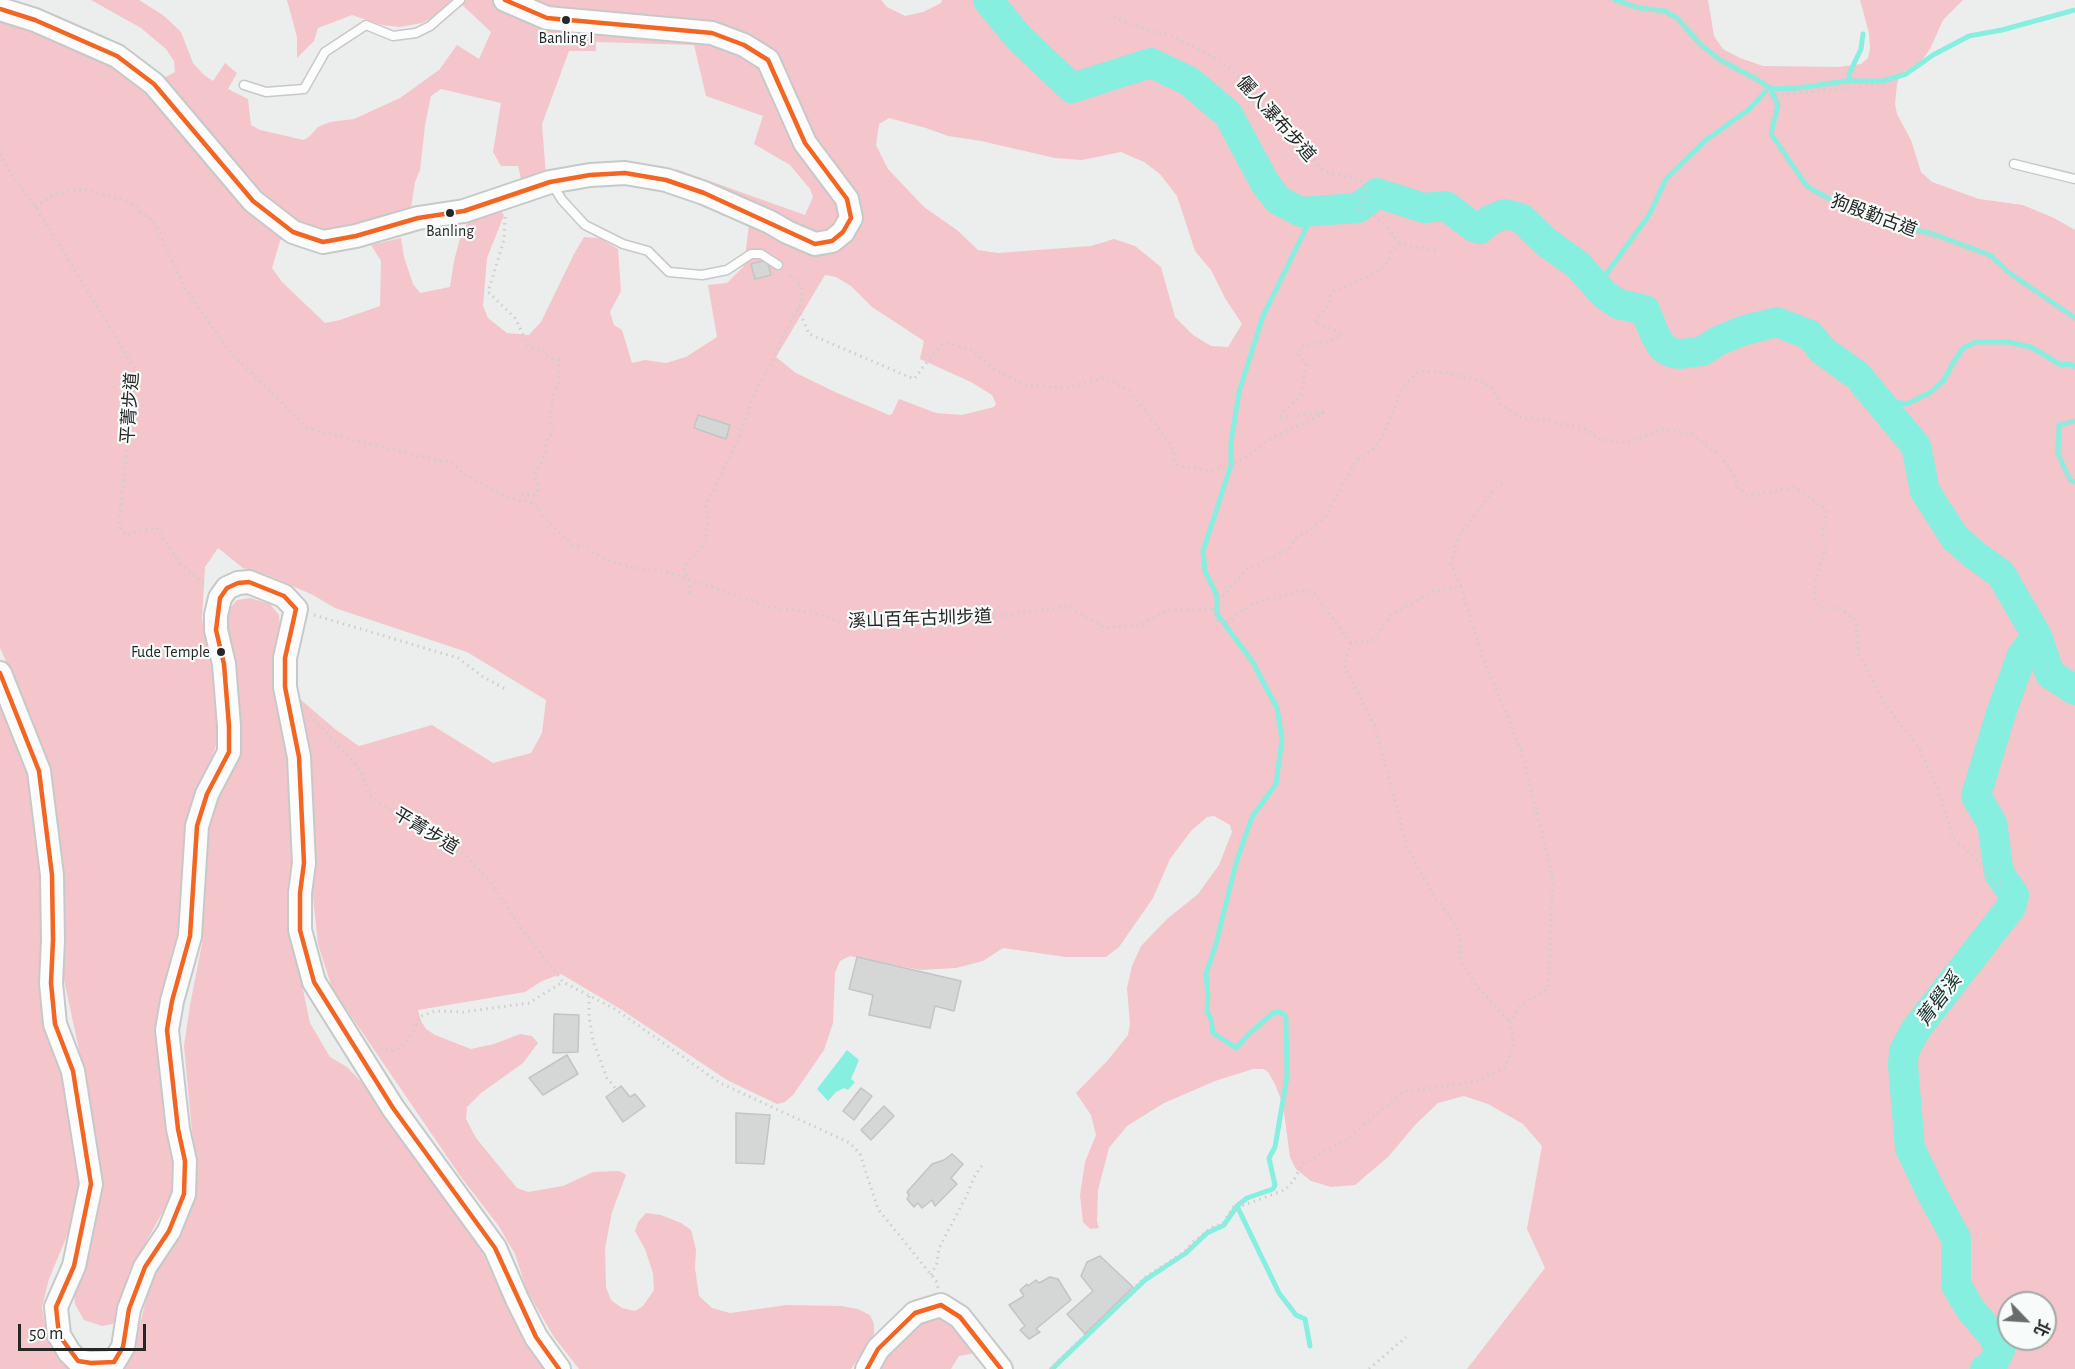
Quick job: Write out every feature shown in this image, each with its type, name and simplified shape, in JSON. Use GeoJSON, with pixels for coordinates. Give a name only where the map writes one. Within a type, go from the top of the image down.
{"type":"FeatureCollection","features":[{"type":"Feature","properties":{"kind":"street"},"geometry":{"type":"LineString","coordinates":[[0,9],[35,20],[117,56],[154,84],[253,201],[293,232],[322,242],[356,236],[418,218],[464,211],[550,182],[590,175],[625,173],[666,180],[704,193],[815,244],[832,241],[843,232],[850,218],[847,199],[805,143],[768,60],[744,45],[712,33],[547,18],[505,0]]}},
{"type":"Feature","properties":{"kind":"street"},"geometry":{"type":"LineString","coordinates":[[0,673],[39,771],[52,875],[51,983],[55,1024],[73,1071],[91,1184],[74,1266],[56,1307],[59,1335],[78,1361],[114,1362],[123,1347],[129,1309],[145,1268],[169,1231],[184,1194],[185,1161],[178,1129],[168,1030],[172,1001],[190,936],[197,826],[207,794],[229,752],[224,664],[216,630],[220,598],[227,588],[238,583],[249,582],[284,596],[296,609],[285,658],[285,687],[299,757],[304,863],[300,893],[300,930],[314,982],[393,1108],[495,1248],[536,1337],[559,1369]]}},
{"type":"Feature","properties":{"kind":"street"},"geometry":{"type":"LineString","coordinates":[[867,1369],[878,1349],[915,1313],[941,1305],[960,1317],[1002,1369]]}},
{"type":"Feature","properties":{"kind":"lane"},"geometry":{"type":"LineString","coordinates":[[244,85],[266,92],[304,89],[325,52],[366,25],[393,36],[416,33],[430,26],[460,0]]}},
{"type":"Feature","properties":{"kind":"lane"},"geometry":{"type":"LineString","coordinates":[[2014,164],[2075,179]]}},
{"type":"Feature","properties":{"kind":"lane"},"geometry":{"type":"LineString","coordinates":[[550,182],[562,200],[585,225],[623,244],[648,251],[669,272],[702,275],[726,270],[751,254],[761,254],[778,265]]}},
{"type":"Feature","properties":{"kind":"path"},"geometry":{"type":"LineString","coordinates":[[1609,0],[1638,9],[1664,13],[1676,19],[1699,45],[1720,62],[1766,87],[1772,95],[1884,84]]}},
{"type":"Feature","properties":{"kind":"path","name":"儷人瀑布步道"},"geometry":{"type":"LineString","coordinates":[[1114,17],[1188,44],[1215,58],[1234,72],[1283,129],[1304,146],[1319,167],[1329,173],[1360,179],[1366,188],[1359,208],[1372,214],[1385,225],[1401,244]]}},
{"type":"Feature","properties":{"kind":"path","name":"狗殷勤古道"},"geometry":{"type":"LineString","coordinates":[[1772,95],[1775,105],[1769,134],[1805,186],[1851,211],[1891,226],[1932,236],[1989,256],[2016,280],[2075,320]]}},
{"type":"Feature","properties":{"kind":"path","name":"平菁步道"},"geometry":{"type":"LineString","coordinates":[[0,154],[15,180],[36,207],[136,370],[119,522],[125,535],[156,527],[178,562],[220,598]]}},
{"type":"Feature","properties":{"kind":"path"},"geometry":{"type":"LineString","coordinates":[[36,207],[52,195],[82,189],[128,201],[154,222],[184,288],[229,351],[307,428],[391,450],[450,461],[464,473],[499,493],[520,501],[528,501],[538,507],[543,516],[572,545],[582,547]]}},
{"type":"Feature","properties":{"kind":"path"},"geometry":{"type":"LineString","coordinates":[[506,197],[504,240],[488,292],[514,318],[529,347],[543,351],[548,358],[559,360],[560,379],[553,395],[550,418],[553,430],[547,441],[543,460],[535,471],[538,491],[534,495],[522,495],[520,501]]}},
{"type":"Feature","properties":{"kind":"path"},"geometry":{"type":"LineString","coordinates":[[798,308],[809,334],[914,379],[933,353],[942,345],[950,343],[971,350],[994,369],[1023,385],[1064,388],[1108,379],[1129,390],[1167,439],[1174,452],[1175,463],[1211,471],[1228,466],[1249,455],[1268,440],[1326,412],[1278,418],[1302,393],[1306,365],[1298,354],[1301,346],[1326,342],[1341,335],[1333,329],[1314,322],[1327,307],[1332,292],[1372,275],[1388,263],[1391,252],[1401,244],[1439,251]]}},
{"type":"Feature","properties":{"kind":"path"},"geometry":{"type":"LineString","coordinates":[[690,593],[683,567],[703,546],[709,518],[706,506],[737,441],[759,383],[772,364],[782,338],[802,301],[802,286],[778,265]]}},
{"type":"Feature","properties":{"kind":"path"},"geometry":{"type":"LineString","coordinates":[[1351,643],[1316,594],[1302,590],[1252,604],[1225,624],[1217,622],[1215,607],[1246,570],[1288,550],[1297,537],[1317,525],[1325,517],[1356,461],[1371,451],[1383,436],[1402,388],[1419,371],[1449,373],[1478,380],[1491,387],[1502,404],[1521,418],[1583,428],[1602,440],[1627,443],[1663,429],[1692,434],[1719,455],[1734,476],[1737,487],[1748,496],[1795,487],[1827,510],[1823,530],[1825,551],[1815,581],[1815,599],[1821,608],[1840,608],[1856,621],[1859,654],[1884,702],[1920,750],[1941,797],[1952,837],[1979,862],[1994,884],[2003,884]]}},
{"type":"Feature","properties":{"kind":"path"},"geometry":{"type":"LineString","coordinates":[[2075,420],[2058,424],[2056,453],[2070,480],[2075,483]]}},
{"type":"Feature","properties":{"kind":"path"},"geometry":{"type":"LineString","coordinates":[[1503,483],[1491,493],[1459,536],[1451,564],[1461,586],[1482,656],[1521,749],[1553,877],[1548,988],[1520,1006],[1510,1022]]}},
{"type":"Feature","properties":{"kind":"path","name":"溪山百年古圳步道"},"geometry":{"type":"LineString","coordinates":[[587,549],[606,560],[643,570],[658,569],[770,607],[813,613],[849,625],[987,618],[1068,606],[1105,628],[1141,626],[1167,610],[1210,610],[1215,607]]}},
{"type":"Feature","properties":{"kind":"path"},"geometry":{"type":"LineString","coordinates":[[1351,643],[1372,641],[1392,614],[1432,592],[1461,586]]}},
{"type":"Feature","properties":{"kind":"path"},"geometry":{"type":"LineString","coordinates":[[296,609],[458,658],[482,676],[507,690]]}},
{"type":"Feature","properties":{"kind":"path"},"geometry":{"type":"LineString","coordinates":[[1050,1369],[1144,1278],[1184,1252],[1211,1228],[1223,1223],[1235,1204],[1241,1206],[1285,1190],[1294,1180],[1302,1164],[1346,1140],[1404,1092],[1477,1081],[1505,1067],[1514,1046],[1510,1022],[1475,984],[1459,957],[1460,940],[1455,923],[1432,893],[1408,849],[1375,727],[1344,665],[1351,643]]}},
{"type":"Feature","properties":{"kind":"path","name":"平菁步道"},"geometry":{"type":"LineString","coordinates":[[307,711],[359,768],[371,797],[424,832],[463,853],[489,880],[524,932],[562,982]]}},
{"type":"Feature","properties":{"kind":"path"},"geometry":{"type":"LineString","coordinates":[[374,1043],[379,1049],[391,1051],[401,1047],[414,1031],[419,1017],[435,1011],[463,1012],[529,1003],[562,982],[615,1009],[720,1083],[850,1143],[860,1154],[878,1209],[937,1282],[941,1305]]}},
{"type":"Feature","properties":{"kind":"path"},"geometry":{"type":"LineString","coordinates":[[589,996],[593,1041],[607,1078],[615,1088]]}},
{"type":"Feature","properties":{"kind":"path"},"geometry":{"type":"LineString","coordinates":[[931,1275],[937,1263],[939,1248],[974,1177],[983,1164]]}},
{"type":"Feature","properties":{"kind":"path"},"geometry":{"type":"LineString","coordinates":[[1369,1369],[1406,1337]]}},
{"type":"Feature","properties":{"kind":"shaded area"},"geometry":{"type":"Polygon","coordinates":[[[91,0],[139,0],[163,15],[181,32],[193,63],[204,75],[213,81],[225,63],[237,73],[228,89],[248,99],[251,125],[260,130],[304,140],[318,127],[330,122],[354,119],[400,98],[439,70],[457,45],[479,59],[491,32],[457,0],[881,0],[887,7],[905,16],[923,12],[941,3],[942,0],[1708,0],[1714,36],[1723,49],[1740,58],[1763,66],[1838,67],[1861,64],[1868,58],[1869,33],[1860,0],[1963,0],[1943,20],[1930,49],[1920,63],[1900,74],[1897,84],[1895,104],[1897,114],[1911,140],[1921,172],[1932,182],[1979,199],[2023,205],[2075,230],[2075,1369],[1467,1369],[1545,1268],[1527,1229],[1542,1146],[1523,1124],[1488,1104],[1464,1096],[1438,1103],[1415,1125],[1388,1157],[1355,1185],[1331,1187],[1311,1181],[1296,1169],[1290,1157],[1283,1105],[1268,1072],[1264,1069],[1253,1069],[1215,1081],[1164,1103],[1127,1126],[1109,1148],[1098,1190],[1097,1221],[1099,1228],[1090,1229],[1083,1222],[1080,1195],[1085,1162],[1096,1135],[1091,1115],[1076,1093],[1128,1035],[1130,1023],[1127,988],[1132,966],[1141,946],[1167,919],[1198,894],[1219,865],[1232,832],[1230,825],[1214,816],[1207,817],[1191,831],[1170,859],[1153,898],[1119,947],[1106,957],[1066,957],[1003,948],[983,961],[956,968],[920,970],[850,956],[840,961],[835,973],[833,1023],[824,1050],[793,1095],[785,1102],[777,1104],[727,1080],[622,1010],[561,974],[542,981],[525,992],[418,1010],[426,1029],[435,1035],[471,1049],[494,1044],[520,1034],[532,1036],[538,1043],[523,1063],[481,1093],[467,1107],[466,1119],[476,1138],[517,1188],[528,1192],[563,1186],[593,1172],[619,1171],[626,1175],[612,1212],[605,1248],[606,1287],[611,1300],[622,1308],[635,1311],[643,1306],[654,1290],[653,1273],[645,1249],[635,1231],[638,1222],[646,1213],[661,1215],[691,1230],[696,1249],[695,1268],[699,1296],[712,1308],[730,1313],[787,1305],[841,1306],[858,1309],[870,1315],[874,1324],[874,1334],[851,1369],[579,1369],[554,1337],[527,1291],[515,1254],[498,1225],[461,1177],[332,988],[318,944],[311,878],[313,796],[305,739],[293,693],[359,746],[432,725],[493,763],[531,753],[542,733],[546,700],[467,652],[335,608],[313,595],[267,575],[243,568],[218,548],[205,567],[202,619],[215,677],[218,739],[210,764],[183,930],[167,1103],[174,1164],[174,1191],[128,1275],[122,1305],[113,1324],[102,1326],[84,1320],[75,1304],[74,1294],[102,1180],[86,1082],[61,966],[47,767],[32,718],[0,648],[0,20],[162,79],[175,72],[174,61],[166,49],[141,28],[91,0]],[[596,42],[596,51],[569,51],[542,124],[546,176],[522,183],[518,166],[501,166],[493,152],[501,103],[441,89],[431,96],[420,170],[415,182],[411,208],[380,223],[340,231],[285,234],[280,241],[272,268],[282,282],[325,323],[380,306],[381,261],[371,245],[401,238],[404,257],[413,284],[420,293],[450,287],[460,238],[471,216],[499,208],[504,215],[487,258],[483,306],[488,318],[507,333],[529,335],[541,322],[584,237],[600,238],[618,249],[621,291],[610,312],[614,325],[622,330],[632,363],[645,360],[666,363],[686,357],[717,337],[708,285],[727,283],[744,266],[749,224],[667,186],[676,169],[805,215],[813,197],[810,189],[790,165],[754,144],[763,116],[706,96],[694,45],[596,42]],[[889,118],[879,124],[876,145],[888,169],[924,207],[957,230],[978,250],[998,253],[1091,246],[1114,239],[1135,246],[1161,267],[1175,317],[1193,335],[1211,346],[1228,347],[1242,324],[1211,270],[1195,251],[1177,196],[1160,174],[1144,162],[1121,152],[1082,160],[1055,158],[948,136],[889,118]],[[825,275],[776,357],[796,373],[889,415],[892,414],[899,399],[936,413],[962,415],[994,407],[996,404],[992,395],[971,382],[920,359],[924,341],[872,307],[851,286],[836,277],[825,275]]]}},
{"type":"Feature","properties":{"kind":"shaded area"},"geometry":{"type":"Polygon","coordinates":[[[287,0],[453,0],[437,15],[422,23],[400,27],[382,25],[352,15],[318,28],[314,41],[297,58],[297,37],[287,0]]]}},
{"type":"Feature","properties":{"kind":"shaded area"},"geometry":{"type":"Polygon","coordinates":[[[250,598],[270,604],[279,615],[292,763],[293,942],[310,1023],[330,1057],[347,1067],[374,1095],[473,1232],[496,1282],[552,1369],[119,1369],[134,1329],[139,1328],[152,1276],[188,1218],[197,1186],[184,1046],[202,944],[205,841],[215,805],[240,751],[227,635],[229,609],[237,600],[250,598]]]}},
{"type":"Feature","properties":{"kind":"shaded area"},"geometry":{"type":"Polygon","coordinates":[[[0,696],[27,765],[62,1073],[74,1130],[80,1191],[76,1214],[49,1279],[42,1307],[46,1333],[60,1355],[75,1369],[0,1369],[0,696]]]}},
{"type":"Feature","properties":{"kind":"shaded area"},"geometry":{"type":"Polygon","coordinates":[[[847,1050],[859,1060],[851,1079],[855,1082],[848,1090],[844,1088],[836,1092],[828,1101],[817,1089],[847,1050]]]}},
{"type":"Feature","properties":{"kind":"shaded area"},"geometry":{"type":"Polygon","coordinates":[[[931,1315],[944,1318],[957,1329],[975,1353],[959,1356],[951,1369],[872,1369],[883,1351],[931,1315]]]}},
{"type":"Feature","properties":{"kind":"building"},"geometry":{"type":"Polygon","coordinates":[[[767,260],[771,275],[755,279],[751,264],[767,260]]]}},
{"type":"Feature","properties":{"kind":"building"},"geometry":{"type":"Polygon","coordinates":[[[698,415],[730,425],[726,439],[694,428],[698,415]]]}},
{"type":"Feature","properties":{"kind":"building"},"geometry":{"type":"Polygon","coordinates":[[[857,957],[961,981],[954,1011],[935,1006],[930,1028],[869,1015],[873,995],[849,989],[857,957]]]}},
{"type":"Feature","properties":{"kind":"building"},"geometry":{"type":"Polygon","coordinates":[[[554,1014],[579,1015],[578,1052],[553,1053],[554,1014]]]}},
{"type":"Feature","properties":{"kind":"building"},"geometry":{"type":"Polygon","coordinates":[[[567,1055],[578,1074],[543,1095],[529,1078],[567,1055]]]}},
{"type":"Feature","properties":{"kind":"building"},"geometry":{"type":"Polygon","coordinates":[[[621,1086],[630,1097],[635,1094],[645,1106],[623,1122],[606,1097],[621,1086]]]}},
{"type":"Feature","properties":{"kind":"building"},"geometry":{"type":"Polygon","coordinates":[[[861,1088],[872,1096],[854,1120],[843,1111],[861,1088]]]}},
{"type":"Feature","properties":{"kind":"building"},"geometry":{"type":"Polygon","coordinates":[[[884,1106],[894,1116],[871,1140],[861,1130],[884,1106]]]}},
{"type":"Feature","properties":{"kind":"building"},"geometry":{"type":"Polygon","coordinates":[[[736,1113],[770,1115],[764,1164],[736,1163],[736,1113]]]}},
{"type":"Feature","properties":{"kind":"building"},"geometry":{"type":"Polygon","coordinates":[[[952,1154],[963,1164],[951,1178],[957,1184],[935,1206],[932,1200],[922,1208],[918,1203],[914,1207],[907,1199],[909,1195],[907,1192],[932,1164],[952,1154]]]}},
{"type":"Feature","properties":{"kind":"building"},"geometry":{"type":"Polygon","coordinates":[[[1100,1256],[1133,1287],[1085,1334],[1067,1314],[1093,1291],[1081,1276],[1087,1262],[1100,1256]]]}},
{"type":"Feature","properties":{"kind":"building"},"geometry":{"type":"Polygon","coordinates":[[[1050,1277],[1058,1279],[1071,1300],[1036,1329],[1040,1332],[1029,1339],[1020,1330],[1025,1326],[1009,1305],[1024,1296],[1020,1290],[1027,1284],[1028,1286],[1036,1280],[1039,1283],[1050,1277]]]}},
{"type":"Feature","properties":{"kind":"waterway"},"geometry":{"type":"LineString","coordinates":[[988,0],[1019,38],[1072,88],[1151,63],[1189,81],[1228,114],[1265,183],[1278,200],[1301,212],[1358,208],[1377,193],[1424,208],[1446,206],[1480,229],[1490,220],[1505,214],[1521,218],[1546,242],[1578,265],[1604,294],[1618,304],[1645,310],[1663,348],[1673,353],[1702,351],[1742,331],[1777,322],[1810,335],[1822,350],[1858,376],[1916,446],[1925,491],[1955,538],[2001,574],[2037,636],[2050,674],[2075,690]]}},
{"type":"Feature","properties":{"kind":"waterway"},"geometry":{"type":"LineString","coordinates":[[1615,0],[1639,8],[1665,11],[1677,18],[1700,44],[1720,60],[1771,89],[1778,105],[1771,134],[1806,185],[1813,190],[1851,210],[1892,224],[1933,234],[1990,255],[2008,272],[2075,318]]}},
{"type":"Feature","properties":{"kind":"waterway"},"geometry":{"type":"LineString","coordinates":[[1771,89],[1798,88],[1846,81],[1883,81],[1906,74],[1933,55],[1969,36],[2002,30],[2075,10]]}},
{"type":"Feature","properties":{"kind":"waterway"},"geometry":{"type":"LineString","coordinates":[[1850,81],[1849,74],[1861,49],[1863,34]]}},
{"type":"Feature","properties":{"kind":"waterway"},"geometry":{"type":"LineString","coordinates":[[1597,287],[1649,215],[1666,179],[1706,140],[1748,110],[1766,91]]}},
{"type":"Feature","properties":{"kind":"waterway"},"geometry":{"type":"LineString","coordinates":[[1052,1369],[1145,1280],[1186,1253],[1207,1233],[1224,1225],[1237,1206],[1247,1198],[1273,1189],[1275,1185],[1269,1158],[1275,1147],[1287,1077],[1286,1018],[1279,1012],[1273,1013],[1236,1048],[1213,1033],[1211,1019],[1207,1012],[1206,974],[1216,944],[1236,863],[1252,817],[1276,784],[1282,739],[1277,708],[1252,661],[1217,614],[1217,596],[1205,571],[1203,551],[1231,465],[1231,442],[1239,392],[1263,316],[1314,212]]}},
{"type":"Feature","properties":{"kind":"waterway"},"geometry":{"type":"LineString","coordinates":[[1872,395],[1883,400],[1906,404],[1931,392],[1944,380],[1963,348],[1976,342],[2008,342],[2031,347],[2061,365],[2071,364],[2075,367]]}},
{"type":"Feature","properties":{"kind":"waterway"},"geometry":{"type":"LineString","coordinates":[[2075,421],[2059,425],[2058,454],[2070,480],[2075,482]]}},
{"type":"Feature","properties":{"kind":"waterway","name":"菁礐溪"},"geometry":{"type":"LineString","coordinates":[[1985,1369],[1992,1365],[2000,1350],[1993,1336],[1971,1310],[1956,1285],[1956,1238],[1910,1148],[1903,1065],[1904,1051],[1916,1029],[2011,907],[2014,895],[1999,873],[1992,823],[1976,796],[2001,713],[2022,655],[2037,636]]}},
{"type":"Feature","properties":{"kind":"waterway"},"geometry":{"type":"LineString","coordinates":[[1237,1206],[1279,1293],[1296,1315],[1305,1319],[1310,1346]]}},
{"type":"Feature","properties":{"kind":"transit line"},"geometry":{"type":"LineString","coordinates":[[0,9],[35,20],[117,56],[154,84],[253,201],[293,232],[323,242],[356,236],[418,218],[464,211],[550,182],[590,175],[625,173],[666,180],[704,193],[815,244],[832,241],[843,232],[851,218],[847,199],[805,143],[768,60],[744,45],[712,33],[547,18],[505,0]]}},
{"type":"Feature","properties":{"kind":"transit line"},"geometry":{"type":"LineString","coordinates":[[0,673],[39,771],[52,875],[51,983],[55,1024],[73,1071],[91,1184],[74,1266],[56,1307],[59,1335],[78,1361],[114,1362],[123,1347],[129,1309],[145,1267],[169,1231],[184,1194],[185,1161],[178,1129],[167,1030],[172,1001],[190,936],[197,826],[207,794],[229,752],[224,664],[216,630],[220,598],[227,588],[238,583],[249,582],[284,596],[296,609]]}},
{"type":"Feature","properties":{"kind":"transit line"},"geometry":{"type":"LineString","coordinates":[[296,609],[285,658],[285,687],[299,757],[304,863],[300,893],[300,930],[314,982],[393,1108],[495,1248],[536,1337],[559,1369]]}},
{"type":"Feature","properties":{"kind":"transit line"},"geometry":{"type":"LineString","coordinates":[[867,1369],[878,1349],[915,1313],[941,1305],[960,1317],[1001,1369]]}},
{"type":"Feature","properties":{"kind":"place","name":"Banling I"},"geometry":{"type":"Point","coordinates":[566,20]}},
{"type":"Feature","properties":{"kind":"place","name":"Banling"},"geometry":{"type":"Point","coordinates":[450,213]}},
{"type":"Feature","properties":{"kind":"place","name":"Fude Temple"},"geometry":{"type":"Point","coordinates":[221,652]}}]}
